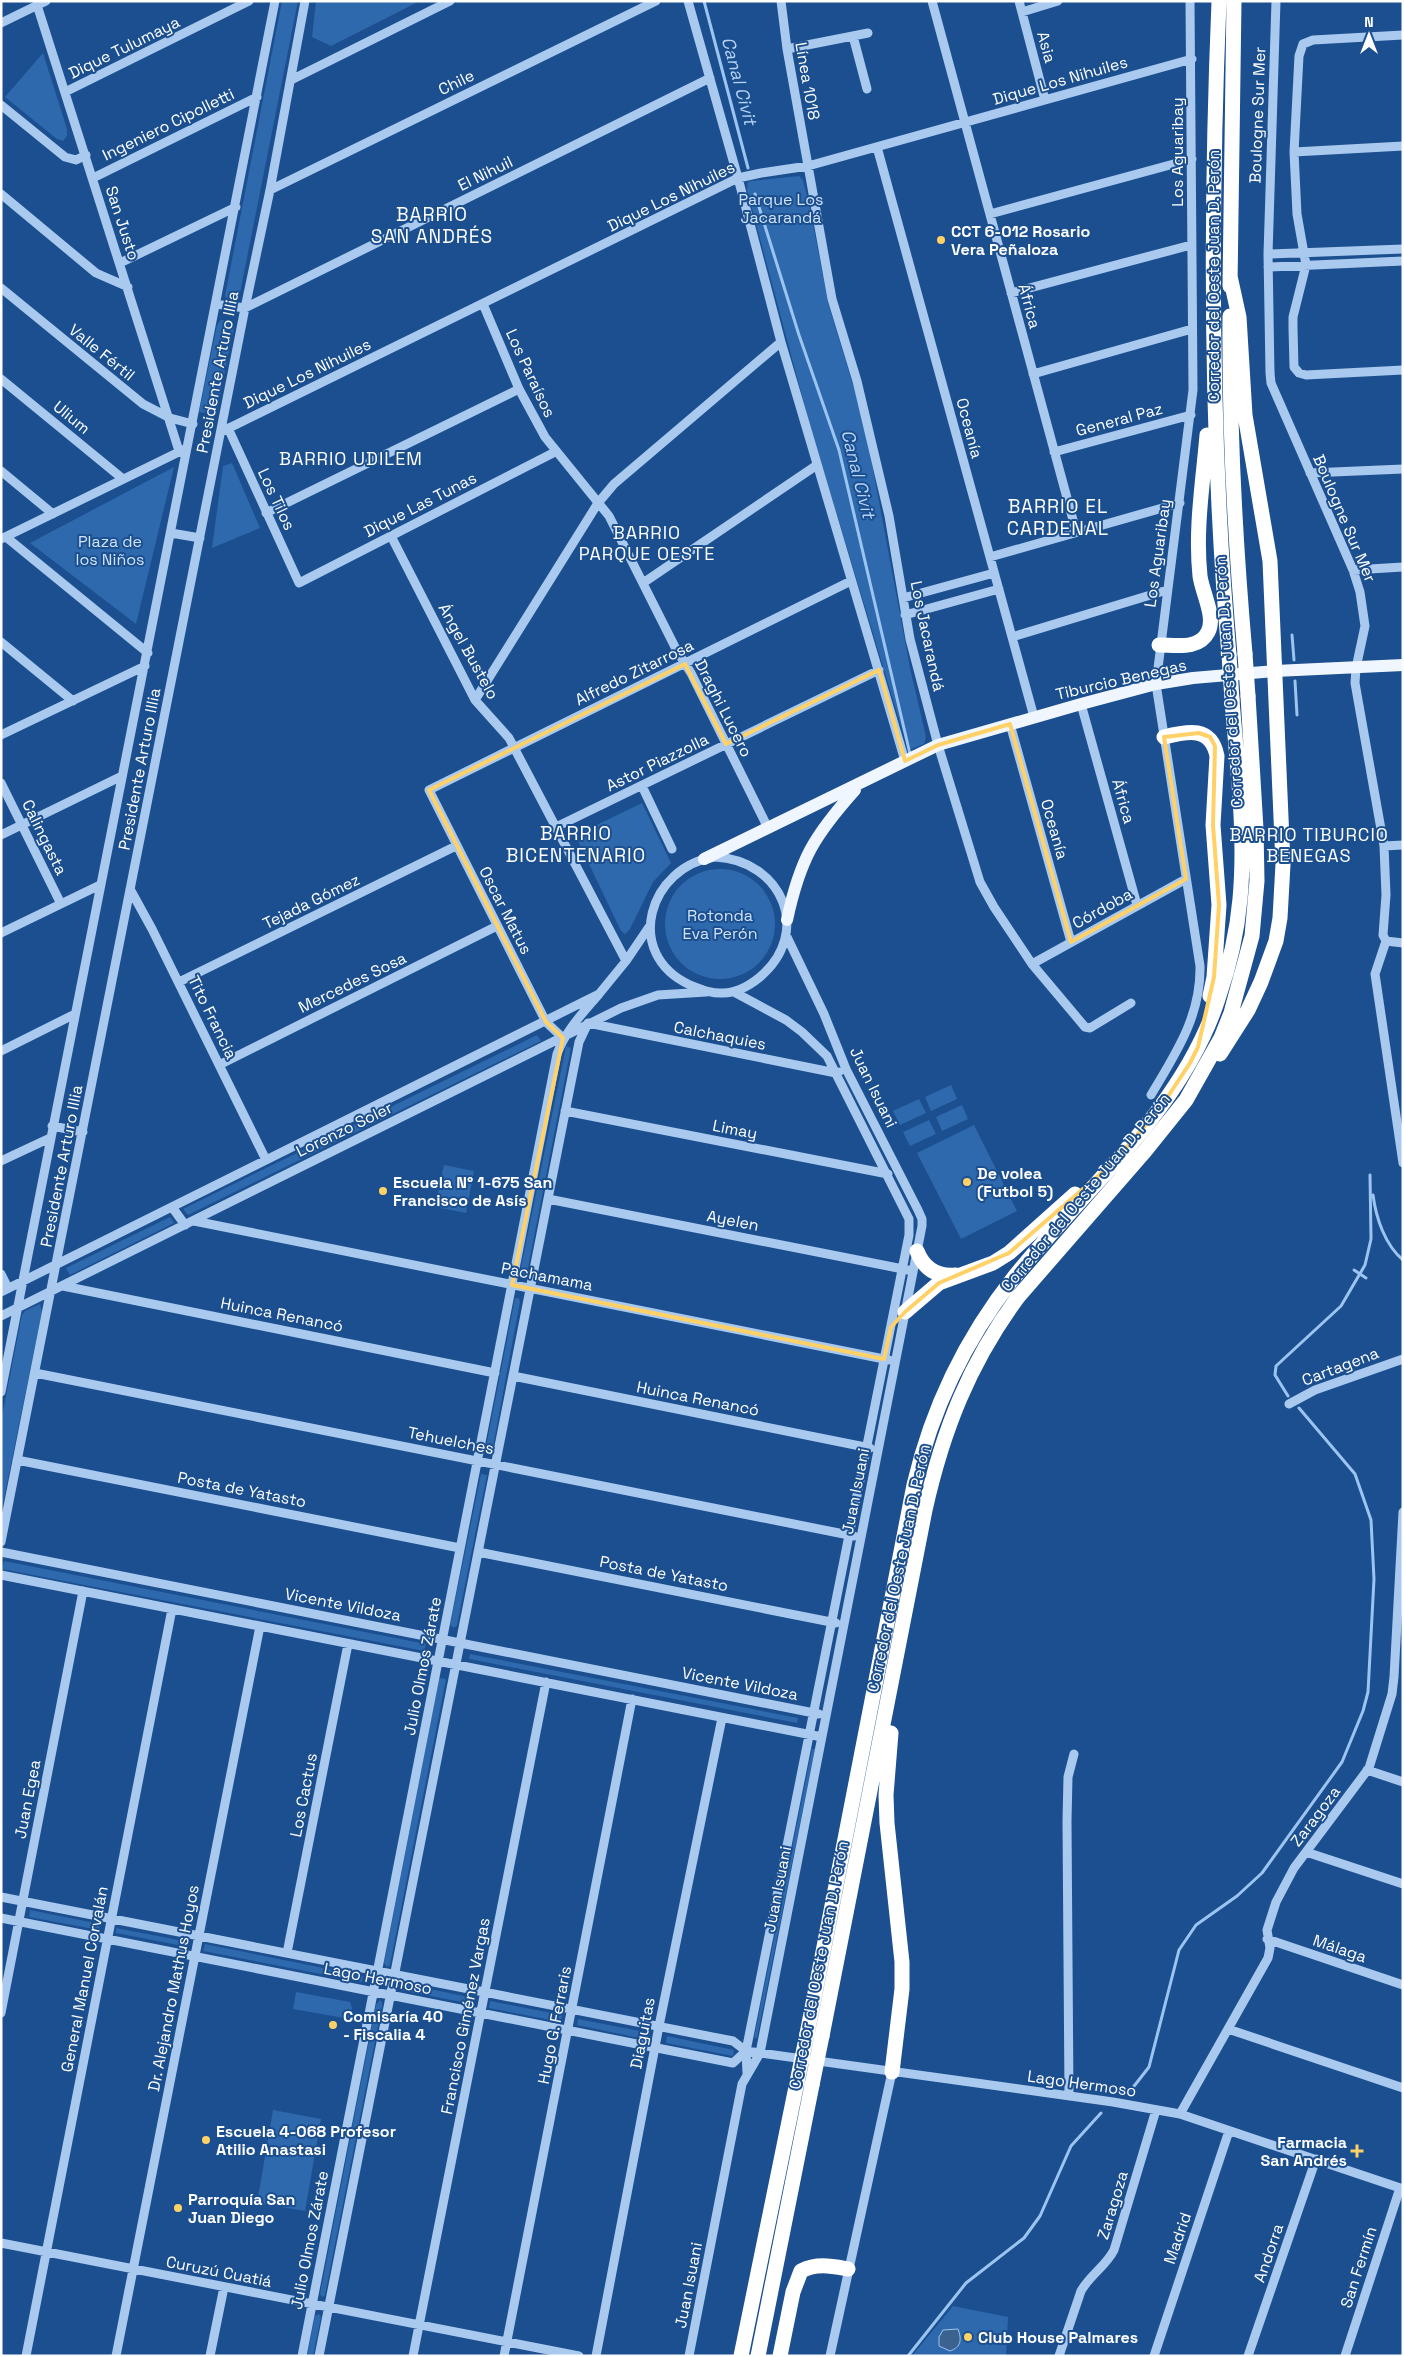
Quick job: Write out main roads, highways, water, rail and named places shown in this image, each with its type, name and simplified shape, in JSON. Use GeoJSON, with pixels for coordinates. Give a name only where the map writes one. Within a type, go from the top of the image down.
{"type":"FeatureCollection","features":[{"type":"Feature","properties":{"kind":"highway","name":"Corredor del Oeste Juan D. Perón"},"geometry":{"type":"LineString","coordinates":[[758,2356],[804,2083],[807,2034],[906,1519],[922,1450],[931,1425],[964,1353],[988,1313],[1015,1276],[1161,1107],[1198,1047],[1218,999],[1234,943],[1240,898],[1242,859],[1216,460],[1214,354],[1214,156],[1218,1]]}},
{"type":"Feature","properties":{"kind":"highway","name":"Corredor del Oeste Juan D. Perón"},"geometry":{"type":"LineString","coordinates":[[742,2356],[804,2083],[822,2036],[934,1470],[945,1433],[965,1384],[1001,1320],[1018,1297],[1145,1151],[1186,1100],[1220,1038],[1231,1013],[1252,936],[1257,881],[1256,829],[1245,654],[1234,536],[1231,461],[1230,276],[1234,1]]}},
{"type":"Feature","properties":{"kind":"highway"},"geometry":{"type":"LineString","coordinates":[[1186,1100],[1230,1040],[1248,1010],[1261,982],[1276,941],[1281,911],[1283,864],[1270,562],[1245,415],[1239,317],[1230,276]]}},
{"type":"Feature","properties":{"kind":"highway"},"geometry":{"type":"LineString","coordinates":[[1160,645],[1194,644],[1202,640],[1208,632],[1210,624],[1201,582],[1198,529],[1214,354]]}},
{"type":"Feature","properties":{"kind":"highway"},"geometry":{"type":"LineString","coordinates":[[1164,738],[1181,733],[1199,733],[1210,738],[1215,746],[1217,756],[1213,825],[1219,906],[1214,977],[1198,1047]]}},
{"type":"Feature","properties":{"kind":"highway"},"geometry":{"type":"LineString","coordinates":[[906,1312],[939,1283],[993,1263],[1009,1253],[1037,1226],[1113,1163]]}},
{"type":"Feature","properties":{"kind":"highway"},"geometry":{"type":"LineString","coordinates":[[917,1251],[925,1265],[934,1272],[946,1276],[962,1275]]}},
{"type":"Feature","properties":{"kind":"highway"},"geometry":{"type":"LineString","coordinates":[[892,2072],[902,1989],[902,1962],[886,1795],[888,1755],[896,1699],[898,1650]]}},
{"type":"Feature","properties":{"kind":"highway"},"geometry":{"type":"LineString","coordinates":[[780,2356],[793,2292],[801,2271],[809,2267],[823,2265],[848,2269]]}},
{"type":"Feature","properties":{"kind":"main road","name":"Tiburcio Benegas"},"geometry":{"type":"LineString","coordinates":[[704,858],[938,745],[1081,704],[1156,684],[1200,677],[1275,671],[1403,665]]}},
{"type":"Feature","properties":{"kind":"main road","name":"Tiburcio Benegas"},"geometry":{"type":"LineString","coordinates":[[787,920],[794,889],[809,849],[817,834],[860,784]]}},
{"type":"Feature","properties":{"kind":"waterway","name":"Canal Civit"},"geometry":{"type":"LineString","coordinates":[[704,1],[748,168]]}},
{"type":"Feature","properties":{"kind":"waterway","name":"Canal Civit"},"geometry":{"type":"LineString","coordinates":[[755,194],[799,335],[839,450],[910,754]]}},
{"type":"Feature","properties":{"kind":"waterway"},"geometry":{"type":"LineString","coordinates":[[1292,635],[1294,660]]}},
{"type":"Feature","properties":{"kind":"waterway"},"geometry":{"type":"LineString","coordinates":[[1295,681],[1297,715]]}},
{"type":"Feature","properties":{"kind":"waterway"},"geometry":{"type":"LineString","coordinates":[[1288,1396],[1275,1375],[1276,1366],[1341,1306],[1365,1265],[1371,1239],[1370,1175]]}},
{"type":"Feature","properties":{"kind":"waterway"},"geometry":{"type":"LineString","coordinates":[[1373,1195],[1376,1213],[1386,1239],[1403,1260]]}},
{"type":"Feature","properties":{"kind":"waterway","name":"Canal Civit"},"geometry":{"type":"LineString","coordinates":[[1354,1270],[1366,1278]]}},
{"type":"Feature","properties":{"kind":"waterway"},"geometry":{"type":"LineString","coordinates":[[1131,2090],[1149,2067],[1179,1950],[1196,1925],[1237,1896],[1262,1873],[1342,1762],[1363,1711],[1368,1692],[1374,1579],[1371,1520],[1355,1474],[1299,1408]]}},
{"type":"Feature","properties":{"kind":"waterway"},"geometry":{"type":"LineString","coordinates":[[908,2356],[966,2283],[1024,2238],[1040,2216],[1071,2146],[1101,2113]]}},
{"type":"Feature","properties":{"kind":"place","name":"CCT 6-012 Rosario Vera Peñaloza"},"geometry":{"type":"Point","coordinates":[941,240]}},
{"type":"Feature","properties":{"kind":"place","name":"De volea (Futbol 5)"},"geometry":{"type":"Point","coordinates":[967,1182]}},
{"type":"Feature","properties":{"kind":"place","name":"Escuela N° 1-675 San Francisco de Asís"},"geometry":{"type":"Point","coordinates":[383,1191]}},
{"type":"Feature","properties":{"kind":"place","name":"Comisaría 40 - Fiscalia 4"},"geometry":{"type":"Point","coordinates":[333,2025]}},
{"type":"Feature","properties":{"kind":"place","name":"Escuela 4-068 Profesor Atilio Anastasi"},"geometry":{"type":"Point","coordinates":[206,2140]}},
{"type":"Feature","properties":{"kind":"place","name":"Farmacia San Andrés"},"geometry":{"type":"Point","coordinates":[1357,2151]}},
{"type":"Feature","properties":{"kind":"place","name":"Parroquía San Juan Diego"},"geometry":{"type":"Point","coordinates":[178,2208]}},
{"type":"Feature","properties":{"kind":"place","name":"Club House Palmares"},"geometry":{"type":"Point","coordinates":[968,2337]}},
{"type":"Feature","properties":{"kind":"district","name":"BARRIO SAN ANDRÉS"},"geometry":{"type":"Point","coordinates":[432,225]}},
{"type":"Feature","properties":{"kind":"district","name":"BARRIO UDILEM"},"geometry":{"type":"Point","coordinates":[351,459]}},
{"type":"Feature","properties":{"kind":"district","name":"BARRIO EL CARDENAL"},"geometry":{"type":"Point","coordinates":[1058,517]}},
{"type":"Feature","properties":{"kind":"district","name":"BARRIO PARQUE OESTE"},"geometry":{"type":"Point","coordinates":[647,543]}},
{"type":"Feature","properties":{"kind":"district","name":"BARRIO BICENTENARIO"},"geometry":{"type":"Point","coordinates":[576,844]}},
{"type":"Feature","properties":{"kind":"district","name":"BARRIO TIBURCIO BENEGAS"},"geometry":{"type":"Point","coordinates":[1309,845]}},
{"type":"Feature","properties":{"kind":"park label","name":"Parque Los Jacarandá"},"geometry":{"type":"Point","coordinates":[781,208]}},
{"type":"Feature","properties":{"kind":"park label","name":"Plaza de los Niños"},"geometry":{"type":"Point","coordinates":[110,550]}},
{"type":"Feature","properties":{"kind":"park label","name":"Rotonda Eva Perón"},"geometry":{"type":"Point","coordinates":[720,924]}}]}
